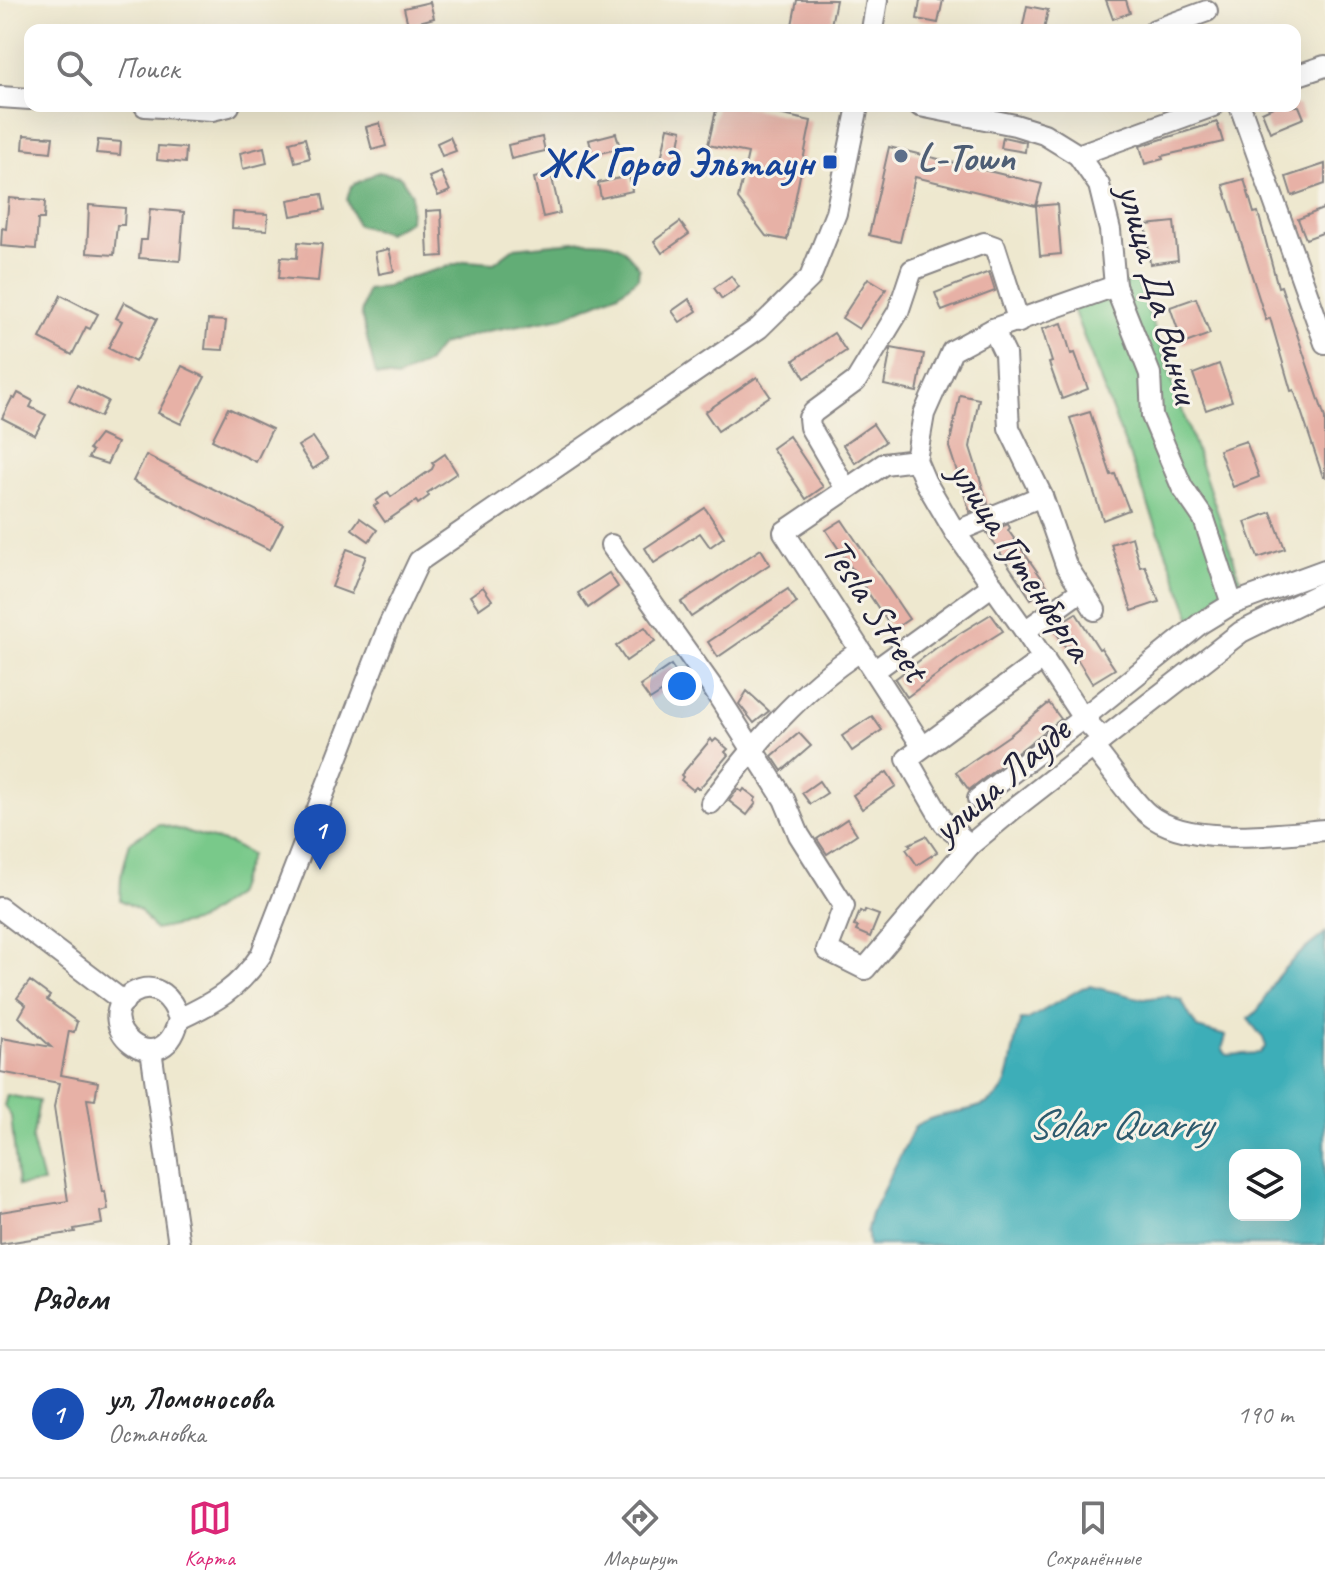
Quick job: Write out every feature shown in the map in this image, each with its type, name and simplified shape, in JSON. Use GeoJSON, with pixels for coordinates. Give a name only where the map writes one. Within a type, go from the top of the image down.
{"type":"FeatureCollection","features":[{"type":"Feature","properties":{"kind":"street"},"geometry":{"type":"LineString","coordinates":[[873,24],[877,0]]}},
{"type":"Feature","properties":{"kind":"street"},"geometry":{"type":"LineString","coordinates":[[1175,24],[1208,14]]}},
{"type":"Feature","properties":{"kind":"street"},"geometry":{"type":"LineString","coordinates":[[1301,74],[1325,66]]}},
{"type":"Feature","properties":{"kind":"street"},"geometry":{"type":"LineString","coordinates":[[0,97],[24,99]]}},
{"type":"Feature","properties":{"kind":"street"},"geometry":{"type":"LineString","coordinates":[[179,1019],[220,999],[247,976],[261,955],[389,625],[419,561],[759,328],[810,278],[836,213],[857,112]]}},
{"type":"Feature","properties":{"kind":"street","name":"улица Да Винчи"},"geometry":{"type":"LineString","coordinates":[[950,112],[1044,134],[1078,155],[1099,185],[1110,230],[1115,286],[1150,374],[1152,416],[1182,487],[1204,519],[1232,604]]}},
{"type":"Feature","properties":{"kind":"street"},"geometry":{"type":"LineString","coordinates":[[1078,155],[1196,112]]}},
{"type":"Feature","properties":{"kind":"street"},"geometry":{"type":"LineString","coordinates":[[1242,112],[1319,310],[1325,343]]}},
{"type":"Feature","properties":{"kind":"street"},"geometry":{"type":"LineString","coordinates":[[846,489],[810,427],[809,418],[856,381],[898,312],[912,270],[984,243],[995,247],[1019,322]]}},
{"type":"Feature","properties":{"kind":"street","name":"улица Гутенберга"},"geometry":{"type":"LineString","coordinates":[[1115,286],[993,329],[952,351],[924,414],[916,460],[955,532],[1044,658],[1147,814],[1173,829],[1246,837],[1325,830]]}},
{"type":"Feature","properties":{"kind":"street"},"geometry":{"type":"LineString","coordinates":[[993,329],[1005,354],[1009,428],[1042,496],[1066,565],[1095,610]]}},
{"type":"Feature","properties":{"kind":"street","name":"Tesla Street"},"geometry":{"type":"LineString","coordinates":[[916,460],[884,464],[784,532],[922,746]]}},
{"type":"Feature","properties":{"kind":"street"},"geometry":{"type":"LineString","coordinates":[[955,532],[1042,496]]}},
{"type":"Feature","properties":{"kind":"street"},"geometry":{"type":"LineString","coordinates":[[611,545],[752,748]]}},
{"type":"Feature","properties":{"kind":"street"},"geometry":{"type":"LineString","coordinates":[[978,799],[1195,627],[1232,604],[1325,570]]}},
{"type":"Feature","properties":{"kind":"street"},"geometry":{"type":"LineString","coordinates":[[874,671],[993,585]]}},
{"type":"Feature","properties":{"kind":"street"},"geometry":{"type":"LineString","coordinates":[[1025,631],[1082,590]]}},
{"type":"Feature","properties":{"kind":"street","name":"улица Лауде"},"geometry":{"type":"LineString","coordinates":[[752,748],[784,799],[799,835],[844,906],[827,950],[865,969],[970,845],[1241,632],[1325,591]]}},
{"type":"Feature","properties":{"kind":"street"},"geometry":{"type":"LineString","coordinates":[[711,803],[752,748],[829,671],[860,651]]}},
{"type":"Feature","properties":{"kind":"street"},"geometry":{"type":"LineString","coordinates":[[970,845],[944,823],[907,759],[1044,658]]}},
{"type":"Feature","properties":{"kind":"street"},"geometry":{"type":"LineString","coordinates":[[0,908],[124,1002]]}},
{"type":"Feature","properties":{"kind":"street"},"geometry":{"type":"LineString","coordinates":[[147,988],[163,992],[175,1004],[179,1019],[175,1034],[165,1045],[151,1050],[135,1047],[123,1037],[117,1021],[124,1002],[132,993],[147,988]]}},
{"type":"Feature","properties":{"kind":"street"},"geometry":{"type":"LineString","coordinates":[[151,1050],[179,1245]]}},
{"type":"Feature","properties":{"kind":"green space"},"geometry":{"type":"Polygon","coordinates":[[[378,172],[400,176],[412,194],[410,221],[387,233],[357,225],[347,200],[351,186],[378,172]]]}},
{"type":"Feature","properties":{"kind":"green space"},"geometry":{"type":"Polygon","coordinates":[[[584,241],[610,243],[622,248],[639,268],[638,278],[619,293],[563,317],[483,332],[441,345],[427,363],[397,378],[376,375],[361,314],[367,290],[386,287],[467,261],[494,263],[514,248],[584,241]]]}},
{"type":"Feature","properties":{"kind":"green space"},"geometry":{"type":"Polygon","coordinates":[[[1137,279],[1247,598],[1195,627],[1070,301],[1137,279]]]}},
{"type":"Feature","properties":{"kind":"green space"},"geometry":{"type":"Polygon","coordinates":[[[159,824],[231,844],[250,855],[235,895],[198,921],[155,930],[140,910],[120,900],[121,877],[130,842],[159,824]]]}},
{"type":"Feature","properties":{"kind":"green space"},"geometry":{"type":"Polygon","coordinates":[[[7,1095],[39,1101],[32,1141],[43,1183],[18,1186],[11,1116],[4,1106],[7,1095]]]}},
{"type":"Feature","properties":{"kind":"water","name":"Solar Quarry"},"geometry":{"type":"Polygon","coordinates":[[[1325,933],[1325,1245],[869,1245],[867,1229],[871,1214],[914,1128],[937,1116],[978,1107],[999,1094],[1006,1082],[1021,1020],[1027,1020],[1090,986],[1143,999],[1167,996],[1181,1000],[1197,1028],[1226,1036],[1222,1049],[1227,1055],[1260,1053],[1266,1046],[1248,1019],[1297,956],[1325,933]]]}},
{"type":"Feature","properties":{"kind":"building"},"geometry":{"type":"Polygon","coordinates":[[[797,0],[836,0],[831,24],[792,24],[797,0]]]}},
{"type":"Feature","properties":{"kind":"building"},"geometry":{"type":"Polygon","coordinates":[[[920,0],[943,0],[938,23],[917,19],[920,0]]]}},
{"type":"Feature","properties":{"kind":"building"},"geometry":{"type":"Polygon","coordinates":[[[1106,0],[1126,0],[1130,13],[1113,19],[1106,0]]]}},
{"type":"Feature","properties":{"kind":"building"},"geometry":{"type":"Polygon","coordinates":[[[430,2],[434,18],[408,24],[404,8],[430,2]]]}},
{"type":"Feature","properties":{"kind":"building"},"geometry":{"type":"Polygon","coordinates":[[[1027,6],[1048,10],[1045,24],[1023,24],[1027,6]]]}},
{"type":"Feature","properties":{"kind":"building"},"geometry":{"type":"Polygon","coordinates":[[[1301,111],[1304,118],[1270,132],[1262,112],[1301,111]]]}},
{"type":"Feature","properties":{"kind":"building"},"geometry":{"type":"Polygon","coordinates":[[[716,112],[769,112],[811,121],[787,240],[766,236],[738,199],[748,153],[708,145],[716,112]]]}},
{"type":"Feature","properties":{"kind":"building"},"geometry":{"type":"Polygon","coordinates":[[[1217,122],[1223,142],[1162,156],[1163,159],[1145,164],[1140,146],[1217,122]]]}},
{"type":"Feature","properties":{"kind":"building"},"geometry":{"type":"Polygon","coordinates":[[[380,123],[386,146],[372,150],[366,127],[380,123]]]}},
{"type":"Feature","properties":{"kind":"building"},"geometry":{"type":"Polygon","coordinates":[[[668,127],[682,130],[676,162],[661,159],[668,127]]]}},
{"type":"Feature","properties":{"kind":"building"},"geometry":{"type":"Polygon","coordinates":[[[616,133],[620,148],[593,155],[589,140],[616,133]]]}},
{"type":"Feature","properties":{"kind":"building"},"geometry":{"type":"Polygon","coordinates":[[[24,135],[53,137],[51,152],[23,149],[24,135]]]}},
{"type":"Feature","properties":{"kind":"building"},"geometry":{"type":"Polygon","coordinates":[[[450,137],[456,151],[442,156],[437,143],[450,137]]]}},
{"type":"Feature","properties":{"kind":"building"},"geometry":{"type":"Polygon","coordinates":[[[542,137],[545,151],[511,159],[508,145],[542,137]]]}},
{"type":"Feature","properties":{"kind":"building"},"geometry":{"type":"Polygon","coordinates":[[[1003,137],[1026,142],[1025,152],[1001,148],[1003,137]]]}},
{"type":"Feature","properties":{"kind":"building"},"geometry":{"type":"Polygon","coordinates":[[[305,138],[310,158],[295,162],[290,142],[305,138]]]}},
{"type":"Feature","properties":{"kind":"building"},"geometry":{"type":"Polygon","coordinates":[[[98,140],[121,142],[120,155],[96,153],[98,140]]]}},
{"type":"Feature","properties":{"kind":"building"},"geometry":{"type":"Polygon","coordinates":[[[158,146],[186,148],[185,163],[157,160],[158,146]]]}},
{"type":"Feature","properties":{"kind":"building"},"geometry":{"type":"Polygon","coordinates":[[[264,147],[267,163],[243,169],[240,153],[264,147]]]}},
{"type":"Feature","properties":{"kind":"building"},"geometry":{"type":"Polygon","coordinates":[[[889,147],[1042,184],[1036,206],[915,177],[900,242],[869,235],[889,147]]]}},
{"type":"Feature","properties":{"kind":"building"},"geometry":{"type":"Polygon","coordinates":[[[1325,164],[1325,184],[1292,196],[1286,177],[1325,164]]]}},
{"type":"Feature","properties":{"kind":"building"},"geometry":{"type":"Polygon","coordinates":[[[441,172],[450,191],[438,196],[429,177],[441,172]]]}},
{"type":"Feature","properties":{"kind":"building"},"geometry":{"type":"Polygon","coordinates":[[[551,174],[560,213],[543,217],[534,178],[551,174]]]}},
{"type":"Feature","properties":{"kind":"building"},"geometry":{"type":"Polygon","coordinates":[[[629,176],[632,191],[601,198],[598,183],[629,176]]]}},
{"type":"Feature","properties":{"kind":"building"},"geometry":{"type":"Polygon","coordinates":[[[1244,179],[1254,213],[1258,212],[1278,287],[1281,286],[1325,418],[1325,477],[1294,390],[1291,391],[1270,318],[1266,320],[1223,185],[1244,179]]]}},
{"type":"Feature","properties":{"kind":"building"},"geometry":{"type":"Polygon","coordinates":[[[322,194],[325,210],[291,216],[288,200],[322,194]]]}},
{"type":"Feature","properties":{"kind":"building"},"geometry":{"type":"Polygon","coordinates":[[[9,198],[45,201],[44,219],[38,219],[36,249],[1,246],[9,198]]]}},
{"type":"Feature","properties":{"kind":"building"},"geometry":{"type":"Polygon","coordinates":[[[1057,204],[1061,254],[1040,256],[1036,206],[1057,204]]]}},
{"type":"Feature","properties":{"kind":"building"},"geometry":{"type":"Polygon","coordinates":[[[89,205],[125,208],[124,225],[117,225],[114,255],[87,253],[89,205]]]}},
{"type":"Feature","properties":{"kind":"building"},"geometry":{"type":"Polygon","coordinates":[[[1325,208],[1325,232],[1306,239],[1298,219],[1325,208]]]}},
{"type":"Feature","properties":{"kind":"building"},"geometry":{"type":"Polygon","coordinates":[[[150,209],[184,212],[180,261],[139,258],[141,240],[147,240],[150,209]]]}},
{"type":"Feature","properties":{"kind":"building"},"geometry":{"type":"Polygon","coordinates":[[[441,210],[443,256],[428,257],[426,211],[441,210]]]}},
{"type":"Feature","properties":{"kind":"building"},"geometry":{"type":"Polygon","coordinates":[[[233,212],[268,214],[267,230],[232,228],[233,212]]]}},
{"type":"Feature","properties":{"kind":"building"},"geometry":{"type":"Polygon","coordinates":[[[680,222],[689,234],[662,253],[654,241],[680,222]]]}},
{"type":"Feature","properties":{"kind":"building"},"geometry":{"type":"Polygon","coordinates":[[[1174,222],[1178,260],[1150,264],[1146,225],[1174,222]]]}},
{"type":"Feature","properties":{"kind":"building"},"geometry":{"type":"Polygon","coordinates":[[[298,242],[322,244],[318,281],[279,278],[281,257],[297,258],[298,242]]]}},
{"type":"Feature","properties":{"kind":"building"},"geometry":{"type":"Polygon","coordinates":[[[389,249],[394,271],[379,274],[375,252],[389,249]]]}},
{"type":"Feature","properties":{"kind":"building"},"geometry":{"type":"Polygon","coordinates":[[[989,272],[995,291],[942,311],[935,293],[989,272]]]}},
{"type":"Feature","properties":{"kind":"building"},"geometry":{"type":"Polygon","coordinates":[[[731,276],[739,287],[722,299],[714,288],[731,276]]]}},
{"type":"Feature","properties":{"kind":"building"},"geometry":{"type":"Polygon","coordinates":[[[868,278],[886,289],[859,329],[842,318],[868,278]]]}},
{"type":"Feature","properties":{"kind":"building"},"geometry":{"type":"Polygon","coordinates":[[[61,295],[98,314],[90,329],[86,327],[72,355],[40,338],[61,295]]]}},
{"type":"Feature","properties":{"kind":"building"},"geometry":{"type":"Polygon","coordinates":[[[1196,298],[1210,334],[1183,344],[1170,307],[1196,298]]]}},
{"type":"Feature","properties":{"kind":"building"},"geometry":{"type":"Polygon","coordinates":[[[689,299],[697,311],[680,322],[672,311],[689,299]]]}},
{"type":"Feature","properties":{"kind":"building"},"geometry":{"type":"Polygon","coordinates":[[[124,302],[157,319],[135,362],[108,348],[122,321],[116,318],[124,302]]]}},
{"type":"Feature","properties":{"kind":"building"},"geometry":{"type":"Polygon","coordinates":[[[208,320],[226,321],[223,350],[205,349],[208,320]]]}},
{"type":"Feature","properties":{"kind":"building"},"geometry":{"type":"Polygon","coordinates":[[[1062,323],[1071,354],[1075,353],[1088,389],[1062,399],[1049,363],[1052,362],[1042,329],[1062,323]]]}},
{"type":"Feature","properties":{"kind":"building"},"geometry":{"type":"Polygon","coordinates":[[[834,333],[846,351],[805,378],[794,360],[834,333]]]}},
{"type":"Feature","properties":{"kind":"building"},"geometry":{"type":"Polygon","coordinates":[[[891,348],[924,354],[917,392],[884,385],[891,348]]]}},
{"type":"Feature","properties":{"kind":"building"},"geometry":{"type":"Polygon","coordinates":[[[1219,364],[1232,401],[1206,410],[1193,374],[1219,364]]]}},
{"type":"Feature","properties":{"kind":"building"},"geometry":{"type":"Polygon","coordinates":[[[182,366],[205,377],[181,424],[158,413],[182,366]]]}},
{"type":"Feature","properties":{"kind":"building"},"geometry":{"type":"Polygon","coordinates":[[[757,377],[770,396],[718,431],[705,412],[757,377]]]}},
{"type":"Feature","properties":{"kind":"building"},"geometry":{"type":"Polygon","coordinates":[[[77,385],[108,401],[100,417],[69,401],[77,385]]]}},
{"type":"Feature","properties":{"kind":"building"},"geometry":{"type":"Polygon","coordinates":[[[18,393],[33,401],[30,407],[46,415],[35,435],[2,418],[18,393]]]}},
{"type":"Feature","properties":{"kind":"building"},"geometry":{"type":"Polygon","coordinates":[[[960,395],[979,399],[970,447],[988,504],[970,512],[949,447],[960,395]]]}},
{"type":"Feature","properties":{"kind":"building"},"geometry":{"type":"Polygon","coordinates":[[[228,408],[272,429],[256,462],[212,440],[228,408]]]}},
{"type":"Feature","properties":{"kind":"building"},"geometry":{"type":"Polygon","coordinates":[[[1090,412],[1111,475],[1115,474],[1129,510],[1103,520],[1070,418],[1090,412]]]}},
{"type":"Feature","properties":{"kind":"building"},"geometry":{"type":"Polygon","coordinates":[[[873,424],[885,442],[855,463],[843,445],[873,424]]]}},
{"type":"Feature","properties":{"kind":"building"},"geometry":{"type":"Polygon","coordinates":[[[100,435],[117,443],[107,464],[88,458],[92,451],[89,449],[100,435]]]}},
{"type":"Feature","properties":{"kind":"building"},"geometry":{"type":"Polygon","coordinates":[[[789,436],[823,487],[806,499],[772,448],[789,436]]]}},
{"type":"Feature","properties":{"kind":"building"},"geometry":{"type":"Polygon","coordinates":[[[313,437],[328,459],[313,469],[298,446],[313,437]]]}},
{"type":"Feature","properties":{"kind":"building"},"geometry":{"type":"Polygon","coordinates":[[[1246,441],[1259,477],[1233,487],[1219,450],[1246,441]]]}},
{"type":"Feature","properties":{"kind":"building"},"geometry":{"type":"Polygon","coordinates":[[[445,454],[457,473],[427,493],[429,496],[418,504],[416,501],[385,522],[374,506],[378,504],[376,501],[388,492],[391,497],[432,469],[432,463],[445,454]]]}},
{"type":"Feature","properties":{"kind":"building"},"geometry":{"type":"Polygon","coordinates":[[[146,455],[283,524],[270,550],[133,481],[146,455]]]}},
{"type":"Feature","properties":{"kind":"building"},"geometry":{"type":"Polygon","coordinates":[[[705,508],[724,537],[710,547],[700,533],[654,563],[645,548],[705,508]]]}},
{"type":"Feature","properties":{"kind":"building"},"geometry":{"type":"Polygon","coordinates":[[[1271,512],[1285,549],[1258,558],[1245,522],[1271,512]]]}},
{"type":"Feature","properties":{"kind":"building"},"geometry":{"type":"Polygon","coordinates":[[[360,518],[377,530],[369,541],[352,529],[360,518]]]}},
{"type":"Feature","properties":{"kind":"building"},"geometry":{"type":"Polygon","coordinates":[[[842,520],[909,619],[893,630],[826,530],[842,520]]]}},
{"type":"Feature","properties":{"kind":"building"},"geometry":{"type":"Polygon","coordinates":[[[1008,524],[1008,530],[1048,587],[1031,599],[987,533],[1008,524]]]}},
{"type":"Feature","properties":{"kind":"building"},"geometry":{"type":"Polygon","coordinates":[[[1132,537],[1140,567],[1145,566],[1159,602],[1132,611],[1111,544],[1132,537]]]}},
{"type":"Feature","properties":{"kind":"building"},"geometry":{"type":"Polygon","coordinates":[[[347,549],[366,556],[351,594],[332,587],[347,549]]]}},
{"type":"Feature","properties":{"kind":"building"},"geometry":{"type":"Polygon","coordinates":[[[761,549],[770,564],[691,617],[681,602],[761,549]]]}},
{"type":"Feature","properties":{"kind":"building"},"geometry":{"type":"Polygon","coordinates":[[[609,573],[618,587],[588,608],[578,593],[609,573]]]}},
{"type":"Feature","properties":{"kind":"building"},"geometry":{"type":"Polygon","coordinates":[[[483,587],[492,600],[479,609],[470,596],[483,587]]]}},
{"type":"Feature","properties":{"kind":"building"},"geometry":{"type":"Polygon","coordinates":[[[788,589],[797,603],[718,657],[708,642],[788,589]]]}},
{"type":"Feature","properties":{"kind":"building"},"geometry":{"type":"Polygon","coordinates":[[[1076,613],[1115,669],[1092,683],[1053,627],[1076,613]]]}},
{"type":"Feature","properties":{"kind":"building"},"geometry":{"type":"Polygon","coordinates":[[[991,614],[1003,631],[907,697],[895,679],[936,648],[991,614]]]}},
{"type":"Feature","properties":{"kind":"building"},"geometry":{"type":"Polygon","coordinates":[[[645,627],[655,641],[626,661],[616,646],[645,627]]]}},
{"type":"Feature","properties":{"kind":"building"},"geometry":{"type":"Polygon","coordinates":[[[671,665],[681,680],[650,700],[640,686],[671,665]]]}},
{"type":"Feature","properties":{"kind":"building"},"geometry":{"type":"Polygon","coordinates":[[[747,691],[769,711],[754,723],[739,704],[747,691]]]}},
{"type":"Feature","properties":{"kind":"building"},"geometry":{"type":"Polygon","coordinates":[[[1049,703],[1061,719],[969,790],[956,772],[1010,735],[1049,703]]]}},
{"type":"Feature","properties":{"kind":"building"},"geometry":{"type":"Polygon","coordinates":[[[872,716],[882,730],[852,751],[842,736],[872,716]]]}},
{"type":"Feature","properties":{"kind":"building"},"geometry":{"type":"Polygon","coordinates":[[[799,733],[811,746],[782,771],[772,756],[799,733]]]}},
{"type":"Feature","properties":{"kind":"building"},"geometry":{"type":"Polygon","coordinates":[[[711,739],[713,742],[716,739],[728,749],[725,752],[728,755],[699,789],[696,787],[693,790],[681,780],[681,775],[711,739]]]}},
{"type":"Feature","properties":{"kind":"building"},"geometry":{"type":"Polygon","coordinates":[[[887,772],[896,786],[862,809],[853,795],[887,772]]]}},
{"type":"Feature","properties":{"kind":"building"},"geometry":{"type":"Polygon","coordinates":[[[819,781],[827,793],[810,804],[802,793],[819,781]]]}},
{"type":"Feature","properties":{"kind":"building"},"geometry":{"type":"Polygon","coordinates":[[[738,789],[742,792],[744,789],[756,798],[747,815],[729,801],[738,789]]]}},
{"type":"Feature","properties":{"kind":"building"},"geometry":{"type":"Polygon","coordinates":[[[847,819],[857,834],[827,854],[817,839],[847,819]]]}},
{"type":"Feature","properties":{"kind":"building"},"geometry":{"type":"Polygon","coordinates":[[[926,836],[937,852],[917,865],[906,849],[911,846],[909,844],[926,836]]]}},
{"type":"Feature","properties":{"kind":"building"},"geometry":{"type":"Polygon","coordinates":[[[865,910],[879,915],[870,937],[856,931],[858,927],[854,926],[860,911],[864,913],[865,910]]]}},
{"type":"Feature","properties":{"kind":"building"},"geometry":{"type":"Polygon","coordinates":[[[30,981],[50,996],[47,1000],[77,1022],[74,1032],[69,1031],[61,1075],[98,1082],[95,1100],[87,1099],[102,1192],[105,1191],[108,1210],[100,1212],[102,1224],[74,1229],[75,1232],[0,1244],[0,1212],[68,1201],[54,1107],[59,1083],[0,1072],[2,1038],[51,1047],[19,1017],[26,1005],[17,998],[30,981]]]}},
{"type":"Feature","properties":{"kind":"place","name":"L-Town"},"geometry":{"type":"Point","coordinates":[901,156]}},
{"type":"Feature","properties":{"kind":"place","name":"ЖК Город Эльтаун"},"geometry":{"type":"Point","coordinates":[830,162]}},
{"type":"Feature","properties":{"kind":"place","name":"ул, Ломоносова"},"geometry":{"type":"Point","coordinates":[320,870]}}]}
